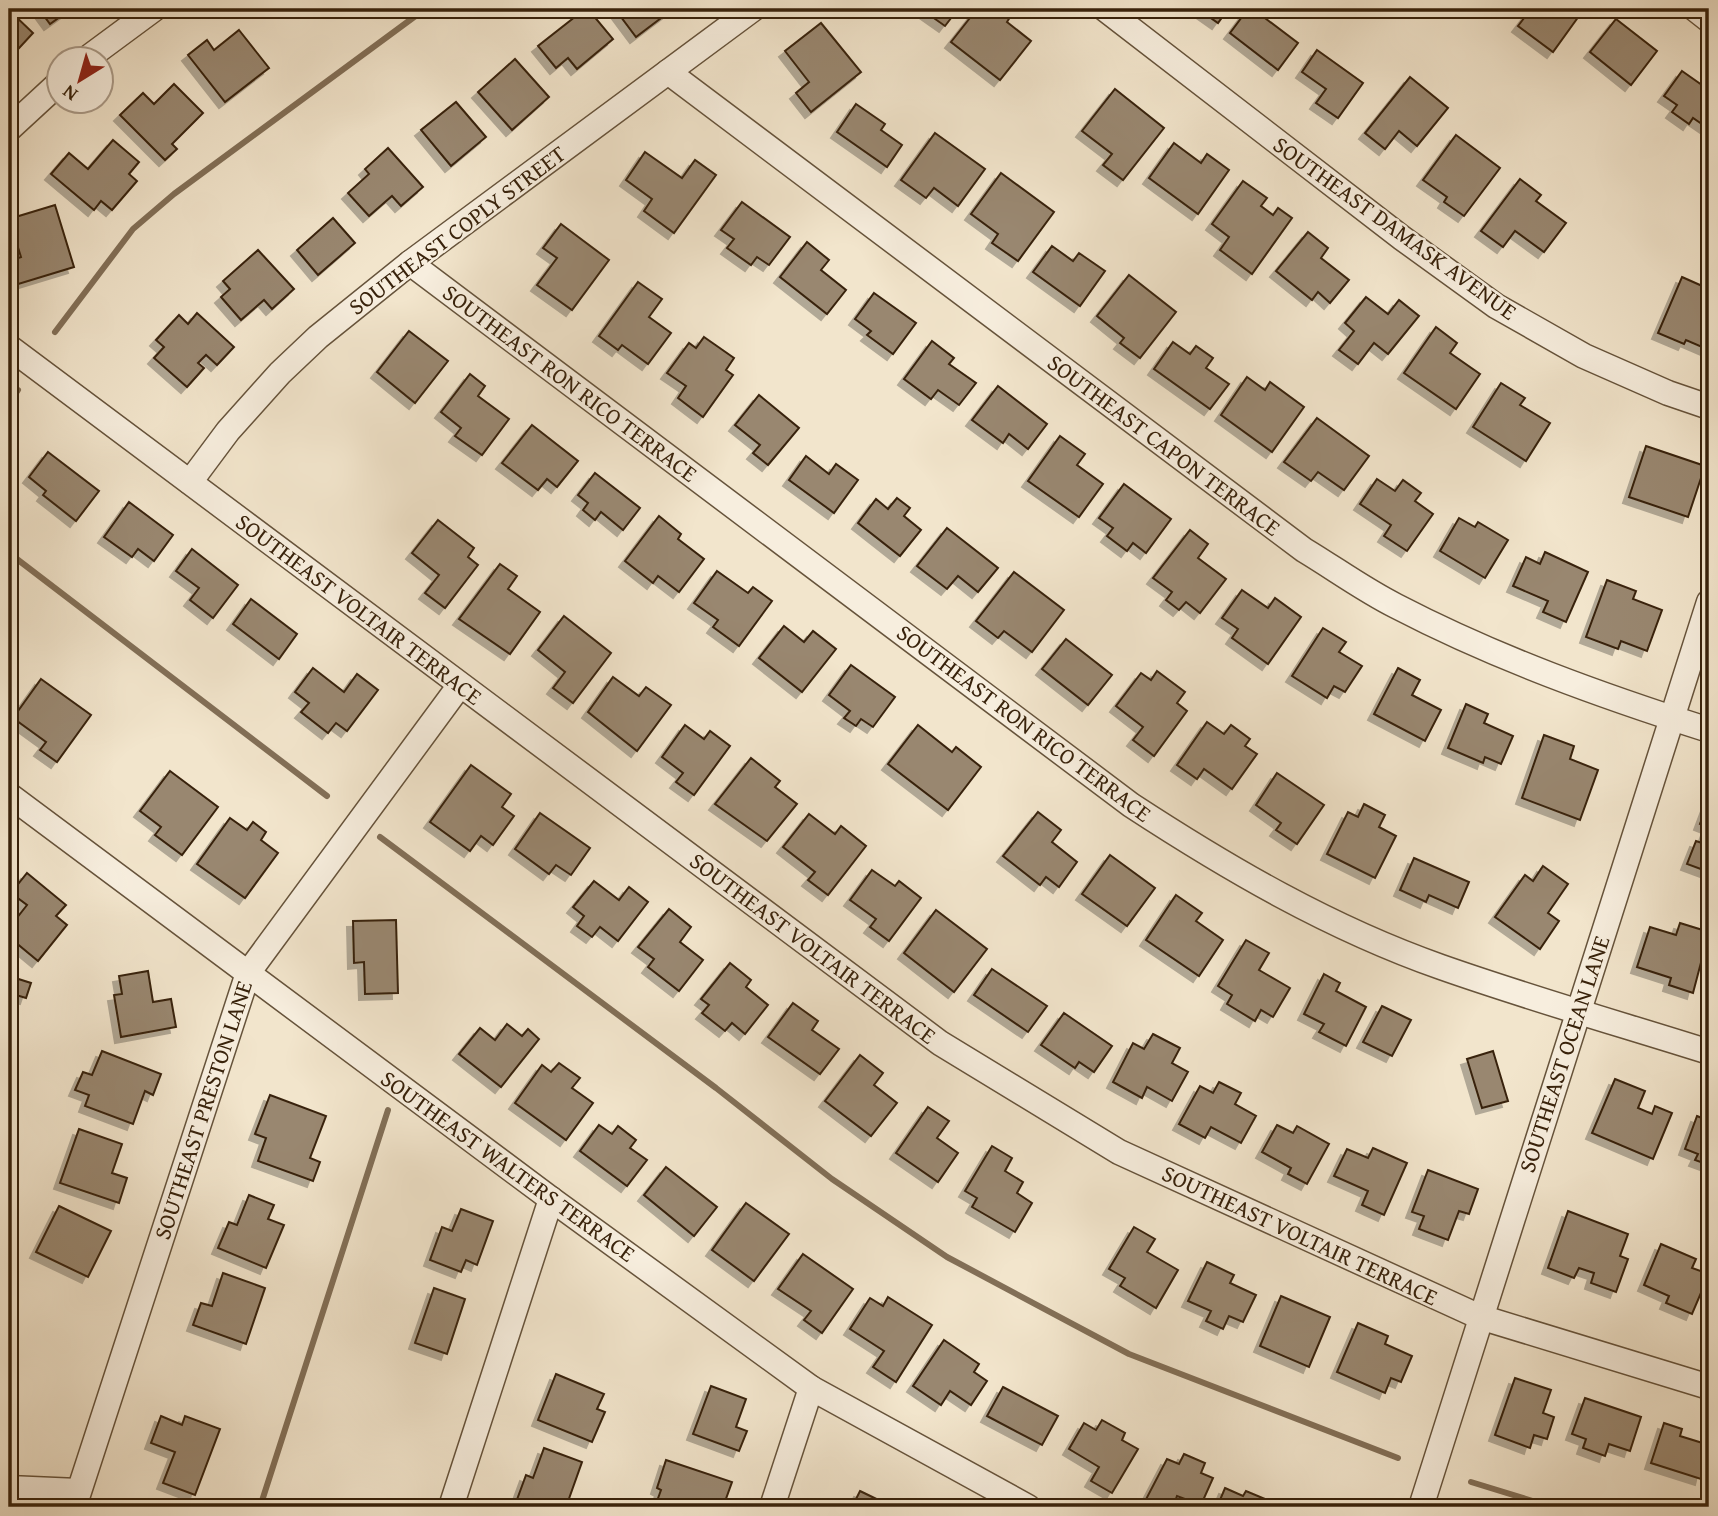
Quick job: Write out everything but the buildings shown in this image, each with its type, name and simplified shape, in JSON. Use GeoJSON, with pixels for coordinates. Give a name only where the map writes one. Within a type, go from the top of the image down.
{"type":"FeatureCollection","features":[{"type":"Feature","properties":{"kind":"street"},"geometry":{"type":"LineString","coordinates":[[104,46],[154,9]]}},
{"type":"Feature","properties":{"kind":"street","name":"SOUTHEAST COPLY STREET"},"geometry":{"type":"LineString","coordinates":[[190,482],[228,431],[280,373],[318,337],[410,263],[753,9]]}},
{"type":"Feature","properties":{"kind":"street","name":"SOUTHEAST DAMASK AVENUE"},"geometry":{"type":"LineString","coordinates":[[1105,9],[1402,238],[1496,306],[1584,356],[1668,393],[1709,407]]}},
{"type":"Feature","properties":{"kind":"street"},"geometry":{"type":"LineString","coordinates":[[1695,9],[1709,20]]}},
{"type":"Feature","properties":{"kind":"street","name":"SOUTHEAST CAPON TERRACE"},"geometry":{"type":"LineString","coordinates":[[668,72],[1304,550],[1393,605],[1488,650],[1572,685],[1709,730]]}},
{"type":"Feature","properties":{"kind":"street"},"geometry":{"type":"LineString","coordinates":[[9,129],[46,95]]}},
{"type":"Feature","properties":{"kind":"street","name":"SOUTHEAST RON RICO TERRACE"},"geometry":{"type":"LineString","coordinates":[[410,263],[1131,805],[1215,860],[1330,920],[1439,967],[1709,1052]]}},
{"type":"Feature","properties":{"kind":"street","name":"SOUTHEAST VOLTAIR TERRACE"},"geometry":{"type":"LineString","coordinates":[[9,347],[940,1044],[1119,1152],[1480,1317],[1709,1387]]}},
{"type":"Feature","properties":{"kind":"street","name":"SOUTHEAST OCEAN LANE"},"geometry":{"type":"LineString","coordinates":[[1421,1507],[1709,602]]}},
{"type":"Feature","properties":{"kind":"street","name":"SOUTHEAST PRESTON LANE"},"geometry":{"type":"LineString","coordinates":[[76,1499],[248,973],[460,685]]}},
{"type":"Feature","properties":{"kind":"street","name":"SOUTHEAST WALTERS TERRACE"},"geometry":{"type":"LineString","coordinates":[[9,795],[551,1199],[811,1388],[1028,1507]]}},
{"type":"Feature","properties":{"kind":"street"},"geometry":{"type":"LineString","coordinates":[[451,1507],[551,1199]]}},
{"type":"Feature","properties":{"kind":"street"},"geometry":{"type":"LineString","coordinates":[[772,1507],[811,1388]]}},
{"type":"Feature","properties":{"kind":"street"},"geometry":{"type":"LineString","coordinates":[[9,1488],[76,1499]]}},
{"type":"Feature","properties":{"kind":"waterway"},"geometry":{"type":"LineString","coordinates":[[55,332],[133,229],[174,194],[425,9]]}},
{"type":"Feature","properties":{"kind":"waterway"},"geometry":{"type":"LineString","coordinates":[[9,404],[18,390]]}},
{"type":"Feature","properties":{"kind":"waterway"},"geometry":{"type":"LineString","coordinates":[[9,553],[327,796]]}},
{"type":"Feature","properties":{"kind":"waterway"},"geometry":{"type":"LineString","coordinates":[[380,837],[716,1088],[832,1179],[947,1257],[1129,1354],[1398,1458]]}},
{"type":"Feature","properties":{"kind":"waterway"},"geometry":{"type":"LineString","coordinates":[[260,1507],[388,1110]]}},
{"type":"Feature","properties":{"kind":"waterway"},"geometry":{"type":"LineString","coordinates":[[1471,1482],[1552,1507]]}}]}
